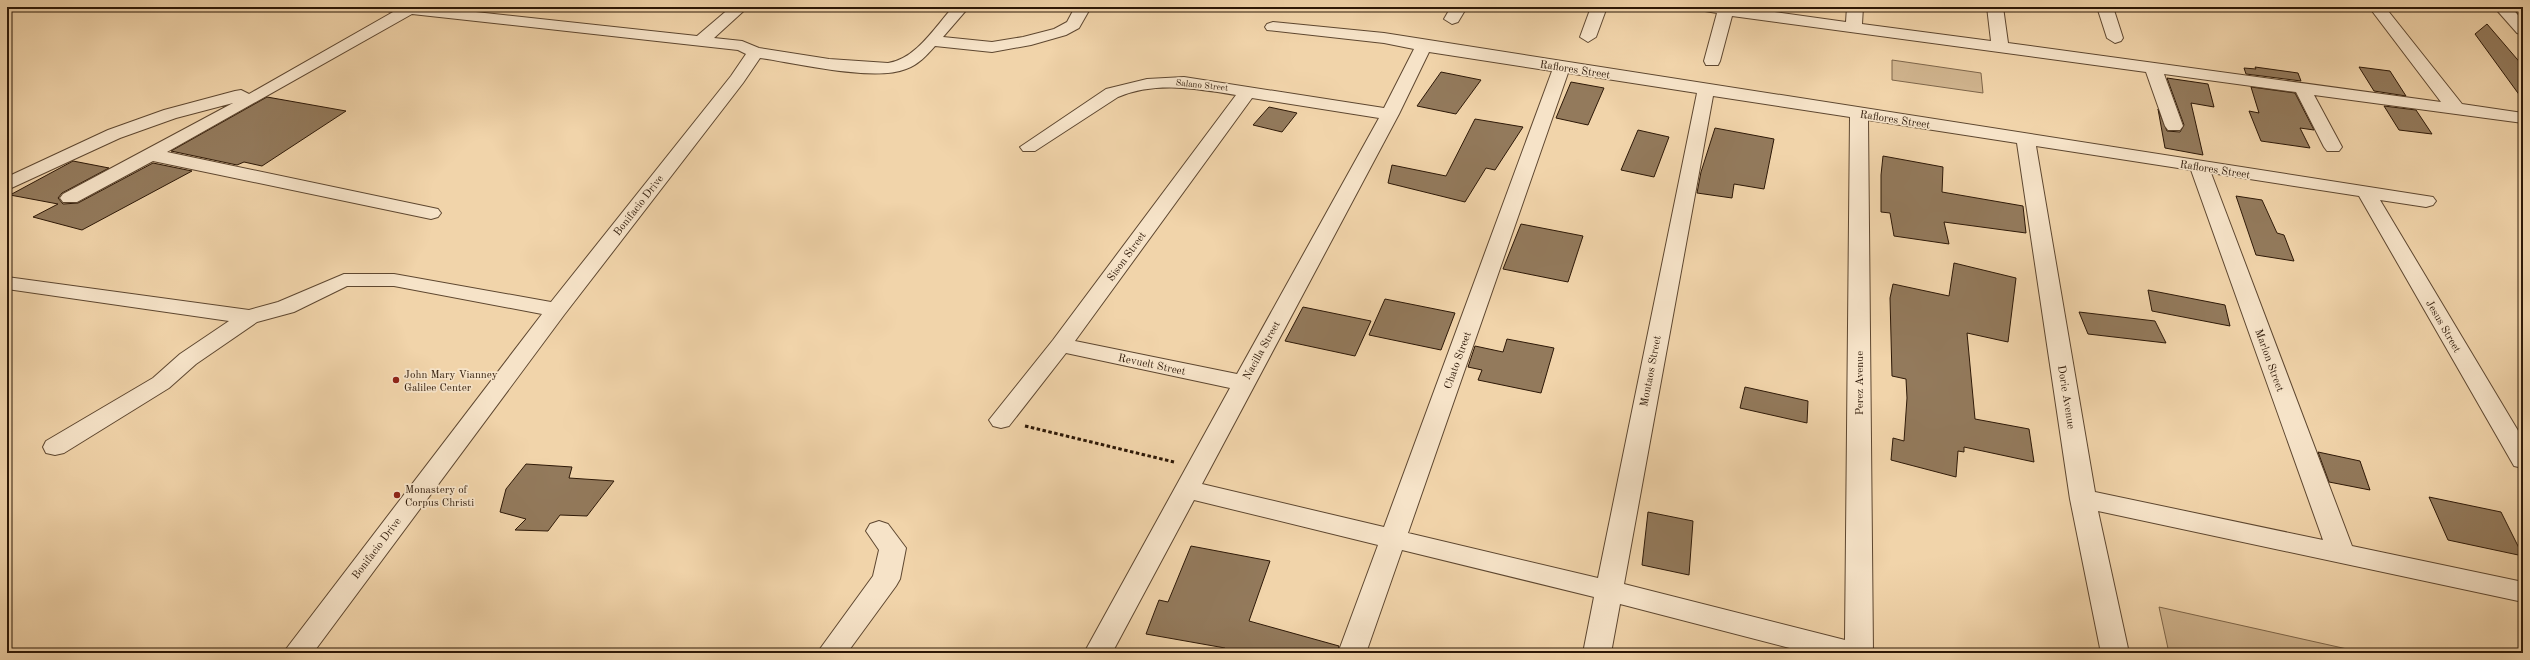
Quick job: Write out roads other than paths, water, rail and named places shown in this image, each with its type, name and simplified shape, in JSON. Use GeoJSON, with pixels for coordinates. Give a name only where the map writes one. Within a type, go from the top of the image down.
{"type":"FeatureCollection","features":[{"type":"Feature","properties":{"kind":"street"},"geometry":{"type":"LineString","coordinates":[[387,7],[742,46],[755,52],[875,68],[899,66],[910,60],[930,41],[961,7]]}},
{"type":"Feature","properties":{"kind":"street"},"geometry":{"type":"LineString","coordinates":[[700,42],[740,7]]}},
{"type":"Feature","properties":{"kind":"street"},"geometry":{"type":"LineString","coordinates":[[930,41],[992,47],[1025,42],[1060,32],[1073,25],[1083,7]]}},
{"type":"Feature","properties":{"kind":"street"},"geometry":{"type":"LineString","coordinates":[[1588,37],[1599,7]]}},
{"type":"Feature","properties":{"kind":"street"},"geometry":{"type":"LineString","coordinates":[[1704,7],[2523,118]]}},
{"type":"Feature","properties":{"kind":"street"},"geometry":{"type":"LineString","coordinates":[[1854,28],[1855,7]]}},
{"type":"Feature","properties":{"kind":"street"},"geometry":{"type":"LineString","coordinates":[[1995,7],[2000,48]]}},
{"type":"Feature","properties":{"kind":"street"},"geometry":{"type":"LineString","coordinates":[[2105,7],[2115,38]]}},
{"type":"Feature","properties":{"kind":"street"},"geometry":{"type":"LineString","coordinates":[[2377,7],[2456,109]]}},
{"type":"Feature","properties":{"kind":"street"},"geometry":{"type":"LineString","coordinates":[[2502,7],[2523,30]]}},
{"type":"Feature","properties":{"kind":"street"},"geometry":{"type":"LineString","coordinates":[[70,198],[148,154],[278,85],[410,9]]}},
{"type":"Feature","properties":{"kind":"street"},"geometry":{"type":"LineString","coordinates":[[1712,61],[1726,9]]}},
{"type":"Feature","properties":{"kind":"street","name":"Raflores Street"},"geometry":{"type":"LineString","coordinates":[[1273,27],[1377,37],[1424,46],[1562,66],[1706,90],[2426,202]]}},
{"type":"Feature","properties":{"kind":"street","name":"Nacilla Street"},"geometry":{"type":"LineString","coordinates":[[1098,653],[1390,114],[1424,46]]}},
{"type":"Feature","properties":{"kind":"street","name":"Bonifacio Drive"},"geometry":{"type":"LineString","coordinates":[[297,653],[556,310],[737,79],[755,52]]}},
{"type":"Feature","properties":{"kind":"street","name":"Chato Street"},"geometry":{"type":"LineString","coordinates":[[1352,653],[1562,66]]}},
{"type":"Feature","properties":{"kind":"street"},"geometry":{"type":"LineString","coordinates":[[2153,68],[2174,126]]}},
{"type":"Feature","properties":{"kind":"street","name":"Salano Street"},"geometry":{"type":"LineString","coordinates":[[1029,147],[1112,93],[1124,88],[1154,83],[1184,82],[1390,114]]}},
{"type":"Feature","properties":{"kind":"street"},"geometry":{"type":"LineString","coordinates":[[7,184],[114,134],[170,114],[278,85]]}},
{"type":"Feature","properties":{"kind":"street"},"geometry":{"type":"LineString","coordinates":[[2302,88],[2333,147]]}},
{"type":"Feature","properties":{"kind":"street","name":"Montaos Street"},"geometry":{"type":"LineString","coordinates":[[1596,653],[1607,590],[1706,90]]}},
{"type":"Feature","properties":{"kind":"street","name":"Sison Street"},"geometry":{"type":"LineString","coordinates":[[1001,420],[1061,344],[1248,91]]}},
{"type":"Feature","properties":{"kind":"street","name":"Perez Avenue"},"geometry":{"type":"LineString","coordinates":[[1858,653],[1859,114]]}},
{"type":"Feature","properties":{"kind":"street","name":"Dorie Avenue"},"geometry":{"type":"LineString","coordinates":[[2026,140],[2083,499],[2115,653]]}},
{"type":"Feature","properties":{"kind":"street"},"geometry":{"type":"LineString","coordinates":[[148,154],[431,212]]}},
{"type":"Feature","properties":{"kind":"street","name":"Marlon Street"},"geometry":{"type":"LineString","coordinates":[[2199,166],[2342,553]]}},
{"type":"Feature","properties":{"kind":"street","name":"Jesus Street"},"geometry":{"type":"LineString","coordinates":[[2366,192],[2523,460]]}},
{"type":"Feature","properties":{"kind":"street"},"geometry":{"type":"LineString","coordinates":[[55,447],[161,384],[188,359],[249,316],[286,307],[344,280],[394,280],[556,310]]}},
{"type":"Feature","properties":{"kind":"street"},"geometry":{"type":"LineString","coordinates":[[7,282],[249,316]]}},
{"type":"Feature","properties":{"kind":"street","name":"Revuelt Street"},"geometry":{"type":"LineString","coordinates":[[1061,344],[1243,383]]}},
{"type":"Feature","properties":{"kind":"street"},"geometry":{"type":"LineString","coordinates":[[1192,478],[1393,539],[1607,590],[1853,653]]}},
{"type":"Feature","properties":{"kind":"street"},"geometry":{"type":"LineString","coordinates":[[2083,499],[2523,592]]}},
{"type":"Feature","properties":{"kind":"street"},"geometry":{"type":"LineString","coordinates":[[831,653],[886,580],[893,548],[879,531]]}},
{"type":"Feature","properties":{"kind":"place","name":"John Mary Vianney Galilee Center"},"geometry":{"type":"Point","coordinates":[396,380]}},
{"type":"Feature","properties":{"kind":"place","name":"Monastery of Corpus Christi"},"geometry":{"type":"Point","coordinates":[397,495]}}]}
